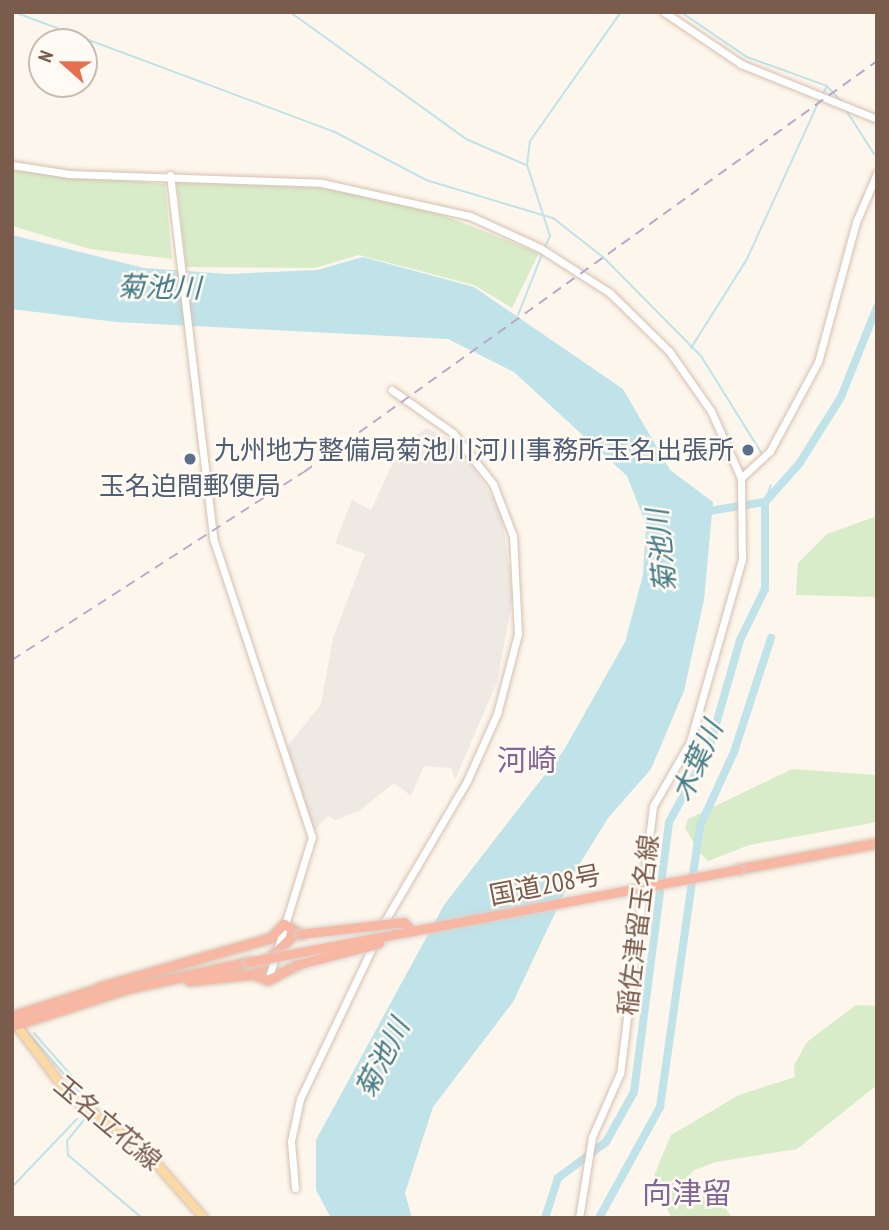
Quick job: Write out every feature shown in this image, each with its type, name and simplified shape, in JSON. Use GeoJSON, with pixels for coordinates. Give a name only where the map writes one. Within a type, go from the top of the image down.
{"type":"FeatureCollection","features":[{"type":"Feature","properties":{"kind":"highway","name":"国道208号"},"geometry":{"type":"LineString","coordinates":[[13,1022],[248,962],[877,843]]}},
{"type":"Feature","properties":{"kind":"highway"},"geometry":{"type":"LineString","coordinates":[[253,974],[297,934],[404,922],[412,931]]}},
{"type":"Feature","properties":{"kind":"highway"},"geometry":{"type":"LineString","coordinates":[[99,987],[251,944],[284,925],[297,934]]}},
{"type":"Feature","properties":{"kind":"highway"},"geometry":{"type":"LineString","coordinates":[[111,995],[253,974],[268,980],[296,965],[438,927]]}},
{"type":"Feature","properties":{"kind":"highway"},"geometry":{"type":"LineString","coordinates":[[251,944],[296,965]]}},
{"type":"Feature","properties":{"kind":"highway","name":"国道208号"},"geometry":{"type":"LineString","coordinates":[[13,1022],[99,987],[222,968]]}},
{"type":"Feature","properties":{"kind":"main road"},"geometry":{"type":"LineString","coordinates":[[664,12],[741,64],[877,119]]}},
{"type":"Feature","properties":{"kind":"main road"},"geometry":{"type":"LineString","coordinates":[[12,165],[69,174],[170,179],[213,538],[312,837],[268,980]]}},
{"type":"Feature","properties":{"kind":"main road"},"geometry":{"type":"LineString","coordinates":[[741,478],[776,442],[818,362],[856,222],[877,173]]}},
{"type":"Feature","properties":{"kind":"main road","name":"稲佐津留玉名線"},"geometry":{"type":"LineString","coordinates":[[170,179],[370,191],[470,216],[540,248],[610,293],[669,351],[711,411],[741,478],[745,513],[733,602],[694,730],[653,806],[620,1073],[590,1149],[579,1218]]}},
{"type":"Feature","properties":{"kind":"main road"},"geometry":{"type":"LineString","coordinates":[[295,1188],[291,1140],[300,1099],[386,919],[467,781],[497,714],[518,634],[513,536],[493,484],[453,433],[392,390]]}},
{"type":"Feature","properties":{"kind":"main road","name":"玉名立花線"},"geometry":{"type":"LineString","coordinates":[[13,1022],[68,1094],[147,1153],[204,1218]]}},
{"type":"Feature","properties":{"kind":"shaded area"},"geometry":{"type":"Polygon","coordinates":[[[427,428],[459,445],[501,511],[513,596],[497,682],[455,780],[451,768],[424,766],[411,796],[394,783],[359,811],[336,820],[328,816],[314,831],[287,747],[321,704],[333,638],[365,554],[335,543],[352,500],[371,510],[400,447],[427,428]]]}},
{"type":"Feature","properties":{"kind":"green space"},"geometry":{"type":"Polygon","coordinates":[[[12,170],[165,184],[172,259],[90,249],[12,226],[12,170]]]}},
{"type":"Feature","properties":{"kind":"green space"},"geometry":{"type":"Polygon","coordinates":[[[177,182],[325,188],[422,207],[539,253],[512,308],[474,285],[359,255],[315,268],[186,267],[177,182]]]}},
{"type":"Feature","properties":{"kind":"green space"},"geometry":{"type":"Polygon","coordinates":[[[877,516],[877,597],[796,595],[798,563],[827,534],[877,516]]]}},
{"type":"Feature","properties":{"kind":"green space"},"geometry":{"type":"Polygon","coordinates":[[[792,769],[877,775],[877,822],[749,845],[708,861],[699,852],[685,828],[688,819],[792,769]]]}},
{"type":"Feature","properties":{"kind":"green space"},"geometry":{"type":"Polygon","coordinates":[[[856,1005],[877,1006],[877,1085],[797,1149],[716,1162],[694,1170],[677,1187],[723,1204],[732,1218],[671,1218],[654,1176],[671,1135],[739,1095],[795,1077],[794,1065],[807,1042],[856,1005]]]}},
{"type":"Feature","properties":{"kind":"water","name":"菊池川"},"geometry":{"type":"Polygon","coordinates":[[[12,235],[144,268],[229,274],[317,270],[363,257],[474,287],[623,389],[670,470],[713,502],[704,600],[684,691],[651,769],[608,818],[574,873],[513,1002],[433,1107],[405,1193],[412,1218],[331,1218],[316,1190],[316,1140],[444,905],[564,750],[625,642],[643,575],[646,524],[627,476],[514,372],[448,339],[116,322],[12,309],[12,235]]]}},
{"type":"Feature","properties":{"kind":"waterway"},"geometry":{"type":"LineString","coordinates":[[14,12],[333,131],[426,180],[553,218],[603,257],[701,356],[762,454]]}},
{"type":"Feature","properties":{"kind":"waterway"},"geometry":{"type":"LineString","coordinates":[[290,12],[466,139],[526,165]]}},
{"type":"Feature","properties":{"kind":"waterway"},"geometry":{"type":"LineString","coordinates":[[545,247],[550,236],[527,165],[530,141],[621,12]]}},
{"type":"Feature","properties":{"kind":"waterway"},"geometry":{"type":"LineString","coordinates":[[681,12],[747,57],[827,86],[842,102]]}},
{"type":"Feature","properties":{"kind":"waterway"},"geometry":{"type":"LineString","coordinates":[[823,94],[827,86]]}},
{"type":"Feature","properties":{"kind":"waterway"},"geometry":{"type":"LineString","coordinates":[[691,348],[747,259],[820,99]]}},
{"type":"Feature","properties":{"kind":"waterway"},"geometry":{"type":"LineString","coordinates":[[846,110],[874,154]]}},
{"type":"Feature","properties":{"kind":"waterway"},"geometry":{"type":"LineString","coordinates":[[518,315],[543,252]]}},
{"type":"Feature","properties":{"kind":"waterway","name":"木葉川"},"geometry":{"type":"LineString","coordinates":[[545,1218],[558,1178],[606,1142],[634,1092],[669,822],[709,749],[740,640],[765,589],[765,502],[799,464],[841,397],[877,307]]}},
{"type":"Feature","properties":{"kind":"waterway","name":"木葉川"},"geometry":{"type":"LineString","coordinates":[[765,502],[771,485]]}},
{"type":"Feature","properties":{"kind":"waterway"},"geometry":{"type":"LineString","coordinates":[[703,512],[765,502]]}},
{"type":"Feature","properties":{"kind":"waterway"},"geometry":{"type":"LineString","coordinates":[[599,1218],[660,1107],[700,826],[734,752],[771,638]]}},
{"type":"Feature","properties":{"kind":"waterway"},"geometry":{"type":"LineString","coordinates":[[34,1033],[83,1089]]}},
{"type":"Feature","properties":{"kind":"waterway"},"geometry":{"type":"LineString","coordinates":[[29,1034],[89,1103]]}},
{"type":"Feature","properties":{"kind":"waterway"},"geometry":{"type":"LineString","coordinates":[[88,1115],[67,1141],[68,1155],[142,1218]]}},
{"type":"Feature","properties":{"kind":"waterway"},"geometry":{"type":"LineString","coordinates":[[12,1187],[77,1119]]}},
{"type":"Feature","properties":{"kind":"railway"},"geometry":{"type":"LineString","coordinates":[[12,660],[304,472],[877,61]]}},
{"type":"Feature","properties":{"kind":"place","name":"九州地方整備局菊池川河川事務所玉名出張所"},"geometry":{"type":"Point","coordinates":[748,450]}},
{"type":"Feature","properties":{"kind":"place","name":"玉名迫間郵便局"},"geometry":{"type":"Point","coordinates":[190,459]}},
{"type":"Feature","properties":{"kind":"district","name":"河崎"},"geometry":{"type":"Point","coordinates":[527,760]}},
{"type":"Feature","properties":{"kind":"district","name":"向津留"},"geometry":{"type":"Point","coordinates":[687,1193]}}]}
